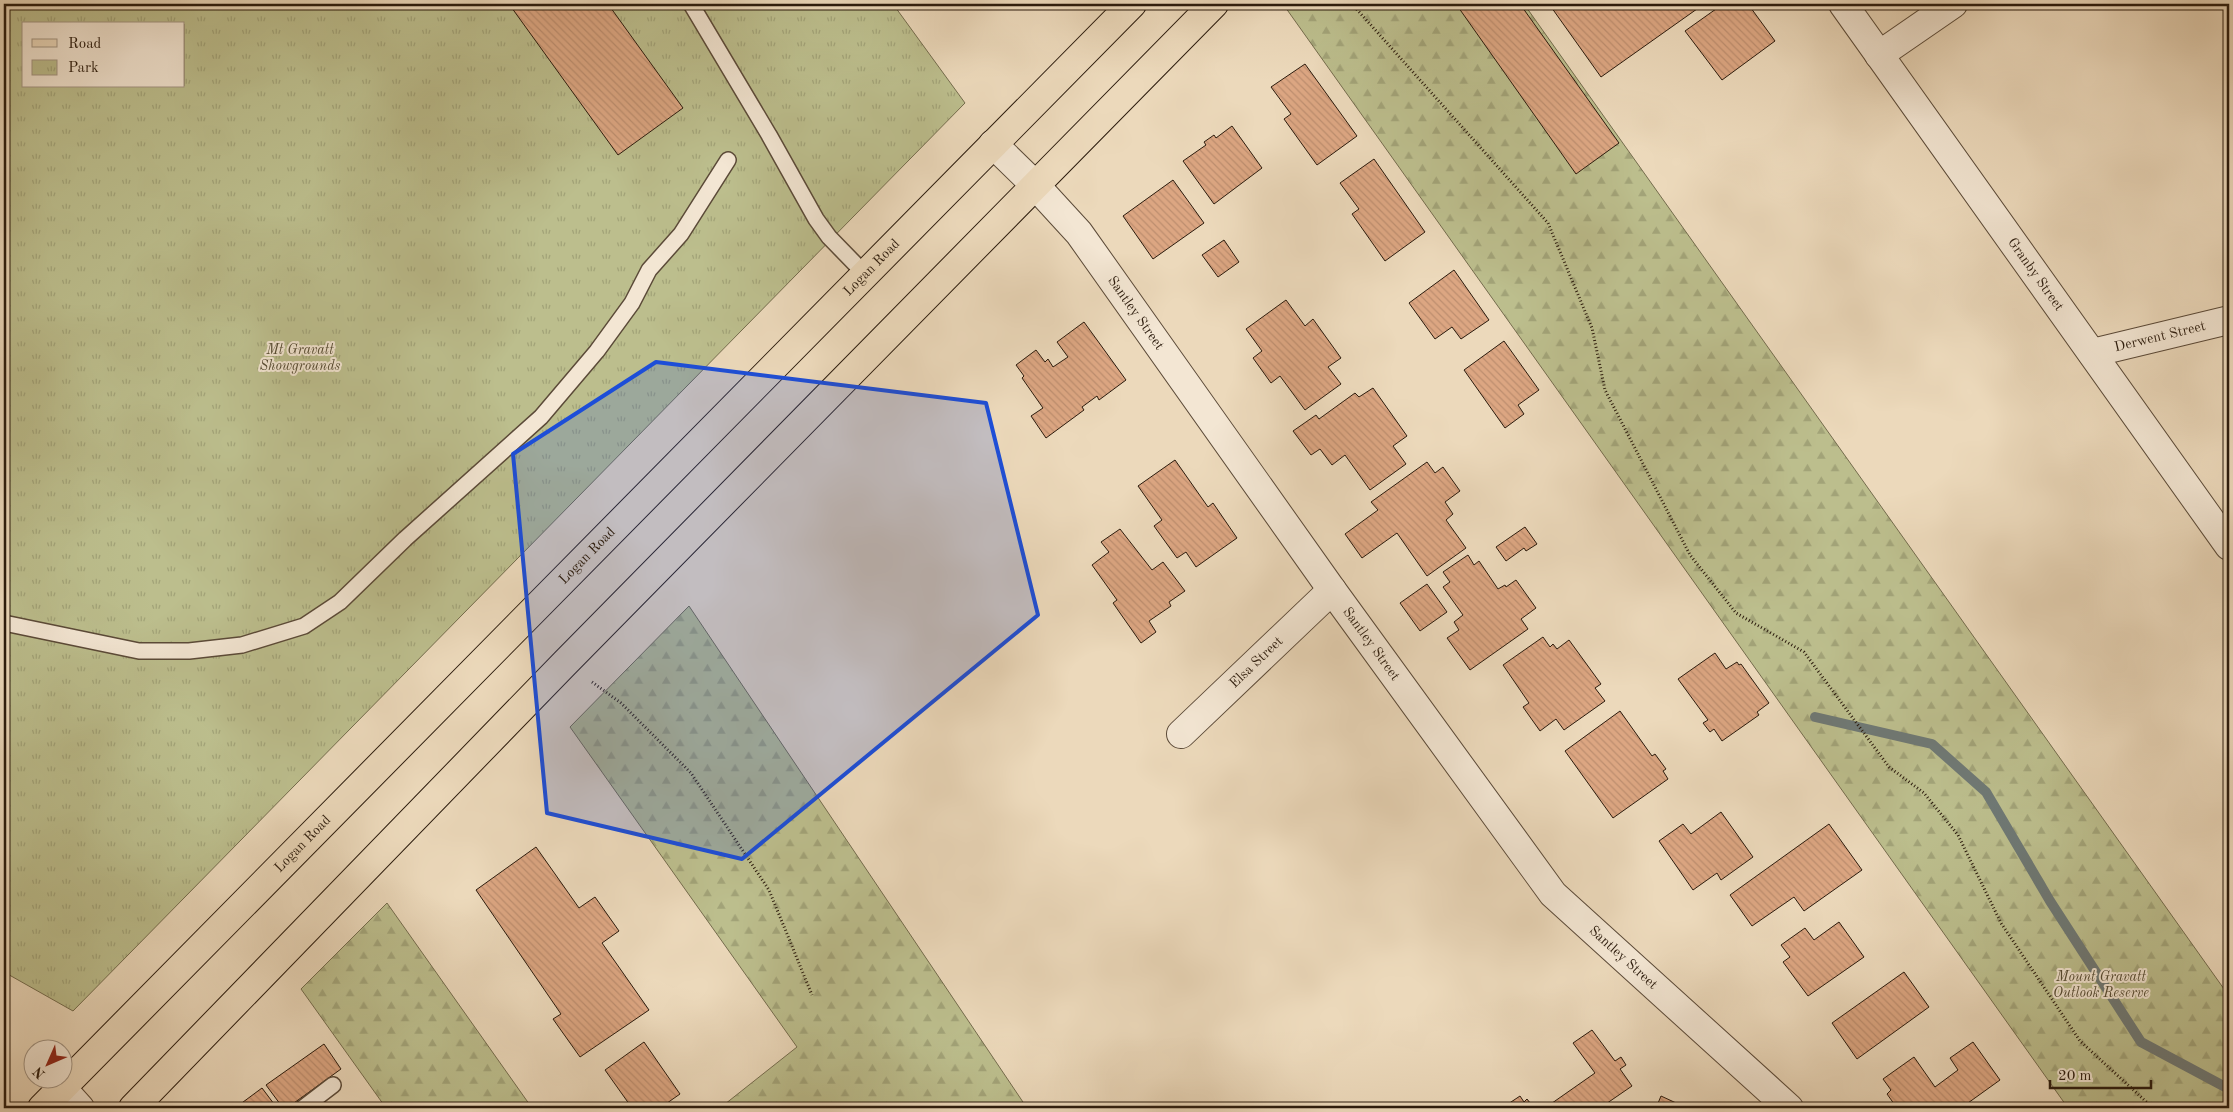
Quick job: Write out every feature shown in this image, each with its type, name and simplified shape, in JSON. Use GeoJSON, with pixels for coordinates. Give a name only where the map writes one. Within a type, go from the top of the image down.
{"type":"FeatureCollection","features":[{"type":"Feature","properties":{"kind":"main road","name":"Logan Road"},"geometry":{"type":"LineString","coordinates":[[42,1108],[71,1098],[865,274],[1132,4]]}},
{"type":"Feature","properties":{"kind":"main road"},"geometry":{"type":"LineString","coordinates":[[133,1108],[565,663],[1214,4]]}},
{"type":"Feature","properties":{"kind":"street","name":"Granby Street"},"geometry":{"type":"LineString","coordinates":[[1843,4],[2229,546]]}},
{"type":"Feature","properties":{"kind":"street"},"geometry":{"type":"LineString","coordinates":[[1879,56],[1953,4]]}},
{"type":"Feature","properties":{"kind":"street","name":"Santley Street"},"geometry":{"type":"LineString","coordinates":[[993,144],[1035,185],[1079,233],[1332,590],[1553,894],[1788,1108]]}},
{"type":"Feature","properties":{"kind":"street","name":"Derwent Street"},"geometry":{"type":"LineString","coordinates":[[2092,354],[2229,320]]}},
{"type":"Feature","properties":{"kind":"street","name":"Elsa Street"},"geometry":{"type":"LineString","coordinates":[[1181,734],[1332,590]]}},
{"type":"Feature","properties":{"kind":"lane"},"geometry":{"type":"LineString","coordinates":[[691,4],[769,135],[816,219],[829,236],[865,274]]}},
{"type":"Feature","properties":{"kind":"lane"},"geometry":{"type":"LineString","coordinates":[[4,623],[139,651],[189,651],[242,645],[304,626],[340,602],[405,540],[541,417],[597,351],[632,303],[649,270],[681,234],[728,160]]}},
{"type":"Feature","properties":{"kind":"lane"},"geometry":{"type":"LineString","coordinates":[[303,1108],[333,1085]]}},
{"type":"Feature","properties":{"kind":"path"},"geometry":{"type":"LineString","coordinates":[[1352,4],[1548,223],[1592,328],[1605,390],[1690,555],[1736,613],[1804,652],[1889,767],[1924,792],[1958,835],[2001,923],[2080,1042],[2153,1108]]}},
{"type":"Feature","properties":{"kind":"path"},"geometry":{"type":"LineString","coordinates":[[565,663],[621,703],[691,774],[769,890],[812,995]]}},
{"type":"Feature","properties":{"kind":"highlighted area"},"geometry":{"type":"Polygon","coordinates":[[[656,362],[986,403],[1038,615],[742,859],[547,813],[513,454],[656,362]]]}},
{"type":"Feature","properties":{"kind":"green space","name":"Mt Gravatt Showgrounds"},"geometry":{"type":"Polygon","coordinates":[[[4,4],[893,4],[965,103],[73,1011],[4,972],[4,4]]]}},
{"type":"Feature","properties":{"kind":"green space","name":"Mount Gravatt Outlook Reserve"},"geometry":{"type":"Polygon","coordinates":[[[1283,4],[1524,4],[2229,996],[2229,1108],[2068,1108],[1283,4]]]}},
{"type":"Feature","properties":{"kind":"green space"},"geometry":{"type":"Polygon","coordinates":[[[689,606],[1027,1108],[720,1108],[797,1047],[570,727],[689,606]]]}},
{"type":"Feature","properties":{"kind":"green space"},"geometry":{"type":"Polygon","coordinates":[[[387,903],[532,1108],[386,1108],[301,989],[387,903]]]}},
{"type":"Feature","properties":{"kind":"building"},"geometry":{"type":"Polygon","coordinates":[[[509,4],[608,4],[683,108],[618,155],[509,4]]]}},
{"type":"Feature","properties":{"kind":"building"},"geometry":{"type":"Polygon","coordinates":[[[1456,4],[1520,4],[1619,143],[1576,174],[1456,4]]]}},
{"type":"Feature","properties":{"kind":"building"},"geometry":{"type":"Polygon","coordinates":[[[1549,4],[1704,4],[1601,77],[1549,4]]]}},
{"type":"Feature","properties":{"kind":"building"},"geometry":{"type":"Polygon","coordinates":[[[1723,4],[1748,4],[1775,41],[1722,80],[1685,31],[1723,4]]]}},
{"type":"Feature","properties":{"kind":"building"},"geometry":{"type":"Polygon","coordinates":[[[1305,64],[1357,136],[1317,165],[1284,119],[1291,114],[1271,87],[1305,64]]]}},
{"type":"Feature","properties":{"kind":"building"},"geometry":{"type":"Polygon","coordinates":[[[1232,126],[1262,168],[1214,204],[1183,161],[1206,145],[1204,142],[1214,135],[1216,138],[1232,126]]]}},
{"type":"Feature","properties":{"kind":"building"},"geometry":{"type":"Polygon","coordinates":[[[1374,159],[1425,232],[1385,261],[1352,214],[1359,209],[1340,183],[1374,159]]]}},
{"type":"Feature","properties":{"kind":"building"},"geometry":{"type":"Polygon","coordinates":[[[1173,180],[1204,223],[1153,259],[1123,216],[1173,180]]]}},
{"type":"Feature","properties":{"kind":"building"},"geometry":{"type":"Polygon","coordinates":[[[1224,240],[1239,262],[1218,277],[1202,255],[1224,240]]]}},
{"type":"Feature","properties":{"kind":"building"},"geometry":{"type":"Polygon","coordinates":[[[1454,270],[1489,320],[1461,339],[1452,327],[1435,339],[1409,303],[1454,270]]]}},
{"type":"Feature","properties":{"kind":"building"},"geometry":{"type":"Polygon","coordinates":[[[1286,300],[1305,326],[1313,319],[1341,358],[1328,367],[1341,384],[1305,410],[1280,376],[1271,383],[1253,358],[1262,351],[1246,329],[1286,300]]]}},
{"type":"Feature","properties":{"kind":"building"},"geometry":{"type":"Polygon","coordinates":[[[1084,322],[1126,380],[1099,400],[1097,396],[1082,407],[1084,410],[1046,438],[1031,416],[1043,408],[1022,378],[1024,376],[1016,365],[1036,350],[1045,362],[1048,359],[1053,367],[1068,357],[1057,342],[1084,322]]]}},
{"type":"Feature","properties":{"kind":"building"},"geometry":{"type":"Polygon","coordinates":[[[1504,341],[1539,390],[1518,405],[1524,414],[1505,428],[1464,370],[1504,341]]]}},
{"type":"Feature","properties":{"kind":"building"},"geometry":{"type":"Polygon","coordinates":[[[1373,388],[1407,436],[1393,446],[1406,464],[1370,490],[1345,455],[1332,465],[1320,449],[1311,455],[1293,431],[1316,415],[1319,419],[1355,393],[1359,397],[1373,388]]]}},
{"type":"Feature","properties":{"kind":"building"},"geometry":{"type":"Polygon","coordinates":[[[1175,460],[1208,507],[1213,503],[1237,538],[1196,567],[1186,552],[1177,558],[1154,526],[1162,520],[1138,486],[1175,460]]]}},
{"type":"Feature","properties":{"kind":"building"},"geometry":{"type":"Polygon","coordinates":[[[1427,462],[1435,473],[1443,467],[1460,491],[1445,502],[1453,514],[1446,520],[1466,548],[1427,576],[1397,533],[1362,558],[1345,534],[1378,510],[1371,502],[1427,462]]]}},
{"type":"Feature","properties":{"kind":"building"},"geometry":{"type":"Polygon","coordinates":[[[1525,527],[1537,544],[1526,551],[1524,548],[1506,561],[1496,547],[1525,527]]]}},
{"type":"Feature","properties":{"kind":"building"},"geometry":{"type":"Polygon","coordinates":[[[1120,529],[1152,570],[1163,562],[1185,591],[1169,602],[1171,606],[1149,621],[1156,632],[1141,643],[1113,603],[1117,600],[1092,565],[1109,552],[1101,542],[1120,529]]]}},
{"type":"Feature","properties":{"kind":"building"},"geometry":{"type":"Polygon","coordinates":[[[1468,555],[1474,565],[1479,561],[1498,589],[1505,585],[1506,587],[1516,580],[1536,608],[1521,619],[1528,629],[1470,670],[1447,638],[1459,630],[1454,622],[1463,615],[1443,587],[1450,582],[1443,572],[1468,555]]]}},
{"type":"Feature","properties":{"kind":"building"},"geometry":{"type":"Polygon","coordinates":[[[1427,584],[1447,612],[1420,631],[1400,603],[1427,584]]]}},
{"type":"Feature","properties":{"kind":"building"},"geometry":{"type":"Polygon","coordinates":[[[1543,637],[1550,647],[1553,644],[1557,649],[1569,640],[1601,684],[1595,688],[1605,701],[1564,730],[1556,719],[1540,731],[1523,707],[1529,703],[1503,665],[1543,637]]]}},
{"type":"Feature","properties":{"kind":"building"},"geometry":{"type":"Polygon","coordinates":[[[1715,653],[1726,669],[1737,662],[1739,665],[1741,664],[1769,703],[1757,712],[1759,715],[1722,741],[1714,729],[1710,732],[1703,723],[1708,720],[1678,679],[1715,653]]]}},
{"type":"Feature","properties":{"kind":"building"},"geometry":{"type":"Polygon","coordinates":[[[1620,711],[1652,756],[1655,754],[1666,769],[1663,771],[1668,779],[1613,818],[1565,751],[1620,711]]]}},
{"type":"Feature","properties":{"kind":"building"},"geometry":{"type":"Polygon","coordinates":[[[1721,812],[1753,857],[1721,880],[1717,873],[1693,890],[1659,841],[1683,824],[1691,834],[1721,812]]]}},
{"type":"Feature","properties":{"kind":"building"},"geometry":{"type":"Polygon","coordinates":[[[1829,824],[1862,870],[1804,911],[1794,897],[1752,926],[1730,895],[1829,824]]]}},
{"type":"Feature","properties":{"kind":"building"},"geometry":{"type":"Polygon","coordinates":[[[536,847],[579,908],[595,897],[619,931],[602,943],[649,1010],[580,1057],[553,1019],[561,1014],[476,890],[536,847]]]}},
{"type":"Feature","properties":{"kind":"building"},"geometry":{"type":"Polygon","coordinates":[[[1839,922],[1864,957],[1808,996],[1783,962],[1790,957],[1781,945],[1805,928],[1814,940],[1839,922]]]}},
{"type":"Feature","properties":{"kind":"building"},"geometry":{"type":"Polygon","coordinates":[[[1904,972],[1929,1007],[1857,1059],[1832,1023],[1904,972]]]}},
{"type":"Feature","properties":{"kind":"building"},"geometry":{"type":"Polygon","coordinates":[[[1592,1030],[1615,1061],[1621,1057],[1626,1065],[1620,1069],[1632,1086],[1600,1108],[1545,1108],[1595,1073],[1573,1043],[1592,1030]]]}},
{"type":"Feature","properties":{"kind":"building"},"geometry":{"type":"Polygon","coordinates":[[[644,1042],[680,1094],[660,1108],[632,1108],[605,1070],[644,1042]]]}},
{"type":"Feature","properties":{"kind":"building"},"geometry":{"type":"Polygon","coordinates":[[[1973,1042],[2000,1080],[1961,1108],[1897,1108],[1887,1094],[1891,1090],[1883,1079],[1914,1057],[1935,1087],[1958,1070],[1950,1058],[1973,1042]]]}},
{"type":"Feature","properties":{"kind":"building"},"geometry":{"type":"Polygon","coordinates":[[[324,1044],[341,1069],[287,1108],[283,1108],[266,1085],[324,1044]]]}},
{"type":"Feature","properties":{"kind":"building"},"geometry":{"type":"Polygon","coordinates":[[[262,1088],[277,1108],[235,1108],[262,1088]]]}},
{"type":"Feature","properties":{"kind":"building"},"geometry":{"type":"Polygon","coordinates":[[[1520,1096],[1524,1102],[1527,1099],[1534,1108],[1502,1108],[1520,1096]]]}},
{"type":"Feature","properties":{"kind":"building"},"geometry":{"type":"Polygon","coordinates":[[[1661,1096],[1687,1108],[1656,1108],[1661,1096]]]}},
{"type":"Feature","properties":{"kind":"waterway"},"geometry":{"type":"LineString","coordinates":[[1815,717],[1932,744],[1986,792],[2050,901],[2141,1042],[2229,1089]]}}]}
